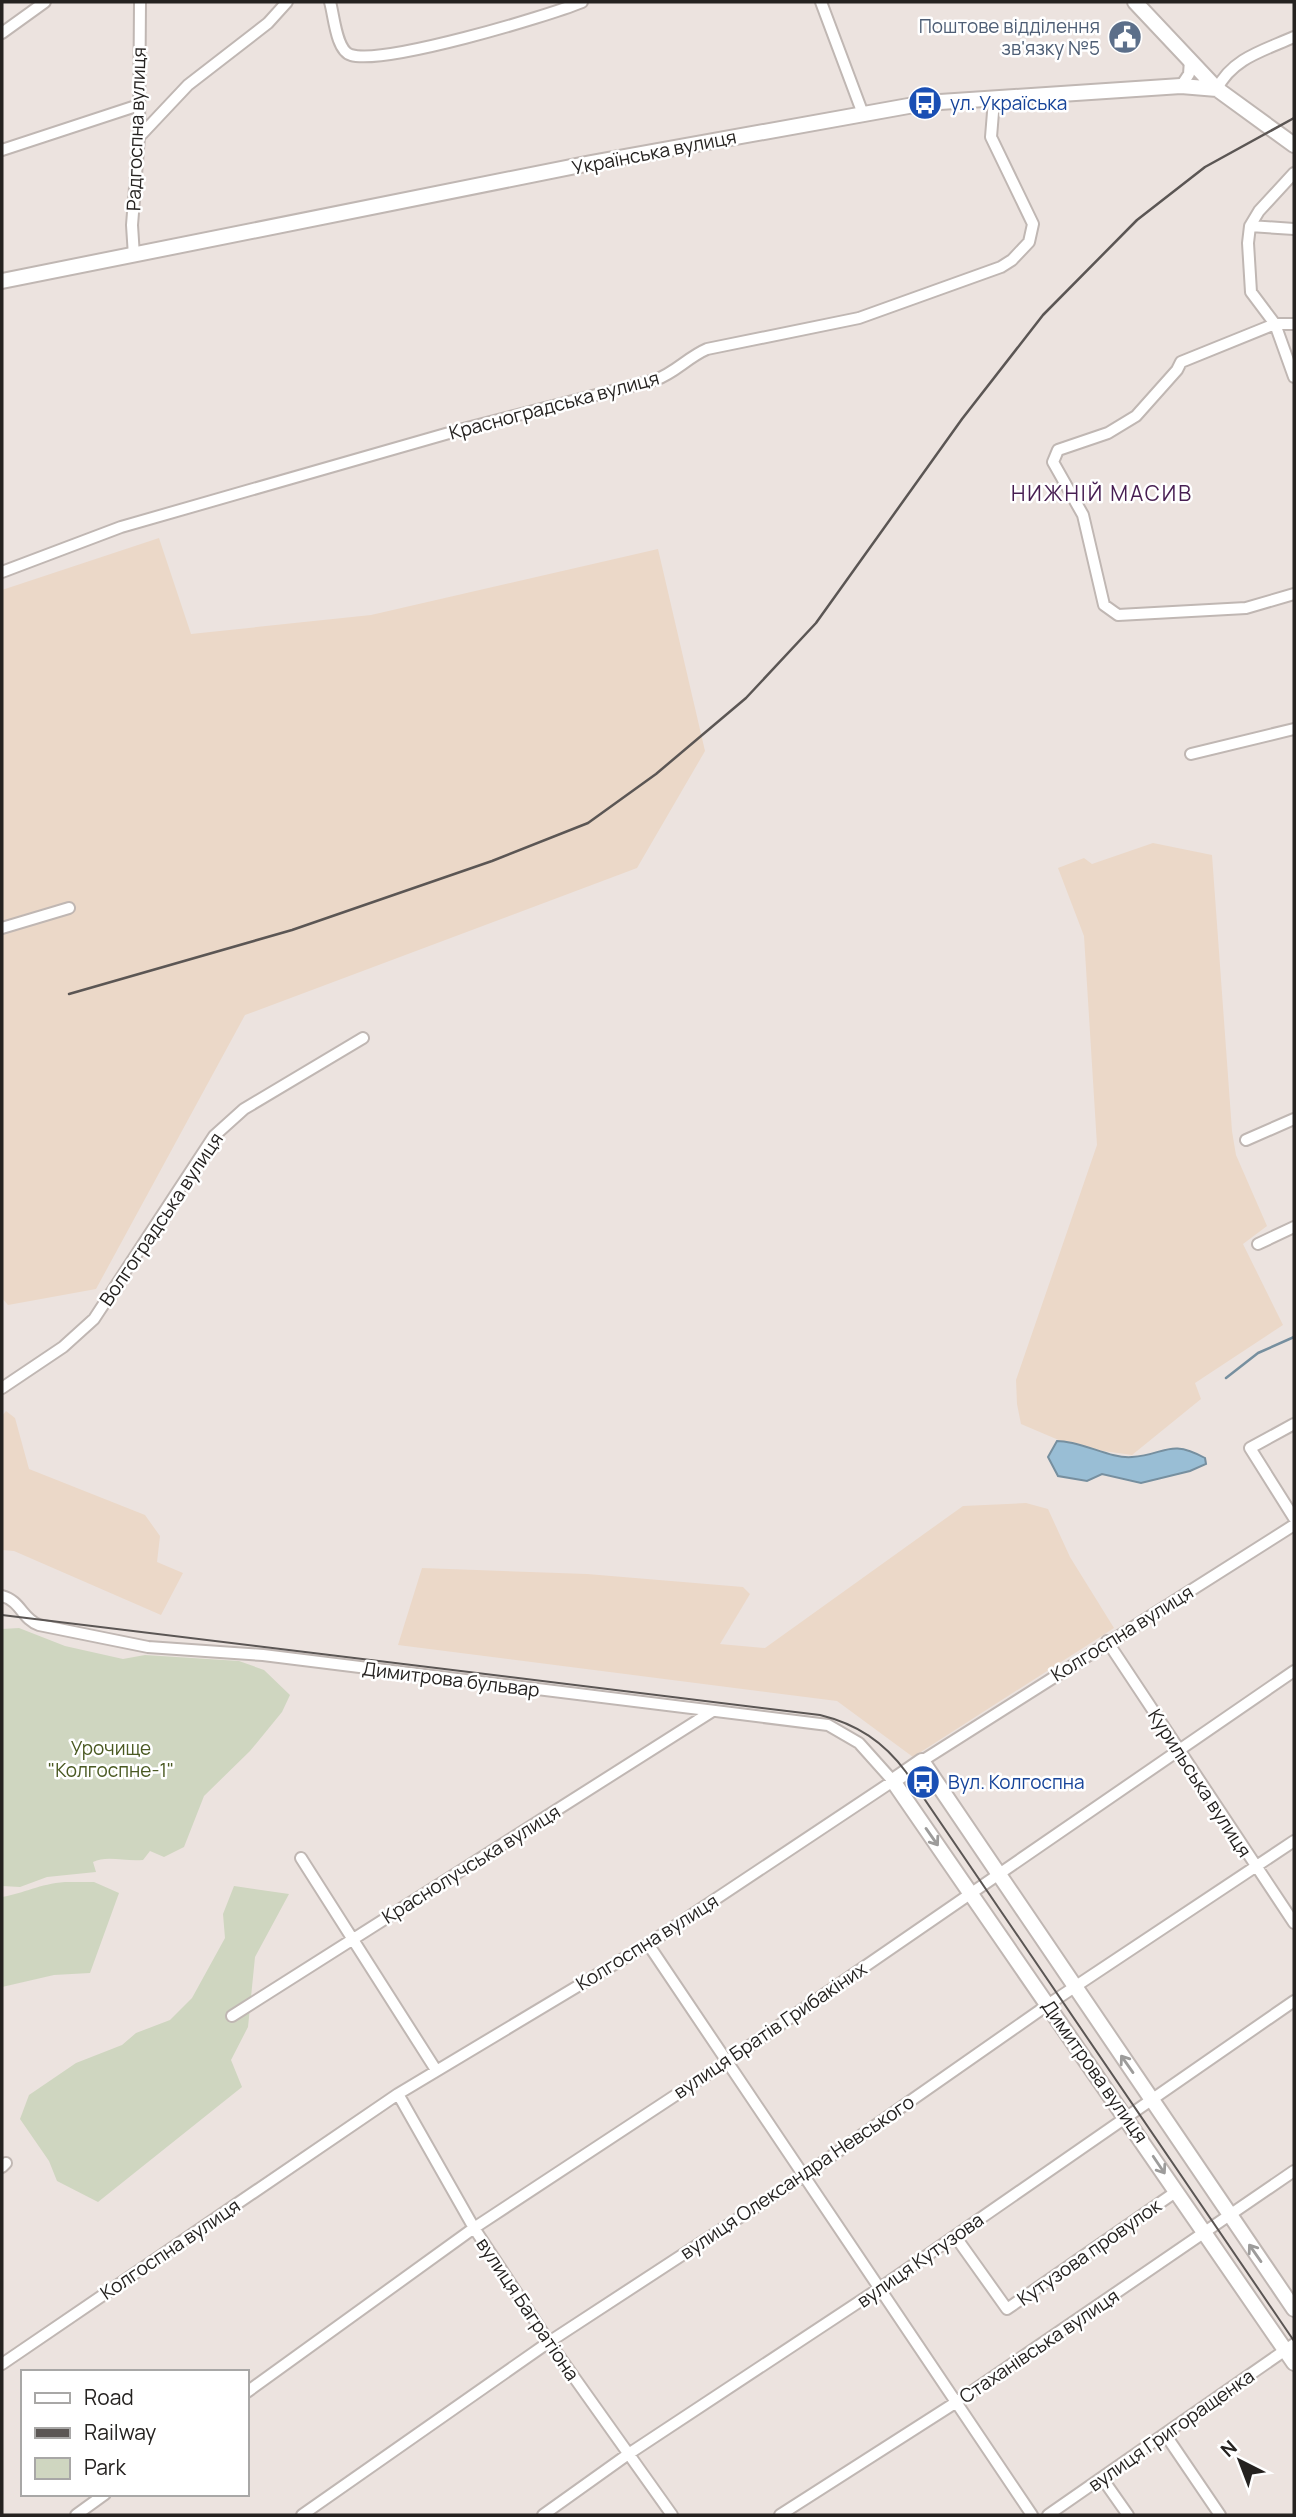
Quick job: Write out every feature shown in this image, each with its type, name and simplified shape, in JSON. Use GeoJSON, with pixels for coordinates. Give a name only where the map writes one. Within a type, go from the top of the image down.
{"type":"FeatureCollection","features":[{"type":"Feature","properties":{"kind":"street"},"geometry":{"type":"LineString","coordinates":[[2,33],[45,2]]}},
{"type":"Feature","properties":{"kind":"street","name":"Радгоспна вулиця"},"geometry":{"type":"LineString","coordinates":[[134,256],[132,225],[139,137],[140,2]]}},
{"type":"Feature","properties":{"kind":"street"},"geometry":{"type":"LineString","coordinates":[[139,137],[188,85],[268,23],[287,2]]}},
{"type":"Feature","properties":{"kind":"street"},"geometry":{"type":"LineString","coordinates":[[330,2],[342,49],[350,55],[387,55],[515,24],[582,2]]}},
{"type":"Feature","properties":{"kind":"street"},"geometry":{"type":"LineString","coordinates":[[821,2],[863,114]]}},
{"type":"Feature","properties":{"kind":"street"},"geometry":{"type":"LineString","coordinates":[[1135,2],[1217,89],[1294,145]]}},
{"type":"Feature","properties":{"kind":"street"},"geometry":{"type":"LineString","coordinates":[[1217,89],[1223,76],[1242,60],[1294,37]]}},
{"type":"Feature","properties":{"kind":"street"},"geometry":{"type":"LineString","coordinates":[[1181,86],[1189,74],[1190,60]]}},
{"type":"Feature","properties":{"kind":"street","name":"Українська вулиця"},"geometry":{"type":"LineString","coordinates":[[2,281],[591,163],[925,103],[1181,86],[1217,89]]}},
{"type":"Feature","properties":{"kind":"street","name":"Красноградська вулиця"},"geometry":{"type":"LineString","coordinates":[[2,572],[121,527],[463,429],[655,380],[672,374],[695,354],[707,349],[859,318],[1001,267],[1029,242],[1033,224],[992,137],[994,100]]}},
{"type":"Feature","properties":{"kind":"street"},"geometry":{"type":"LineString","coordinates":[[2,150],[139,105]]}},
{"type":"Feature","properties":{"kind":"street"},"geometry":{"type":"LineString","coordinates":[[1294,173],[1267,201],[1250,226],[1248,280],[1251,292],[1275,324],[1294,377]]}},
{"type":"Feature","properties":{"kind":"street"},"geometry":{"type":"LineString","coordinates":[[1250,226],[1294,229]]}},
{"type":"Feature","properties":{"kind":"street"},"geometry":{"type":"LineString","coordinates":[[1294,324],[1275,324],[1181,362],[1149,405],[1108,433],[1063,447],[1055,455],[1053,462],[1083,514],[1104,605],[1118,615],[1132,617],[1197,609],[1246,608],[1294,594]]}},
{"type":"Feature","properties":{"kind":"street"},"geometry":{"type":"LineString","coordinates":[[1191,754],[1294,729]]}},
{"type":"Feature","properties":{"kind":"street"},"geometry":{"type":"LineString","coordinates":[[2,928],[69,908]]}},
{"type":"Feature","properties":{"kind":"street","name":"Волгоградська вулиця"},"geometry":{"type":"LineString","coordinates":[[2,1388],[63,1347],[94,1319],[214,1136],[244,1109],[363,1038]]}},
{"type":"Feature","properties":{"kind":"street"},"geometry":{"type":"LineString","coordinates":[[1246,1140],[1294,1119]]}},
{"type":"Feature","properties":{"kind":"street"},"geometry":{"type":"LineString","coordinates":[[1258,1244],[1294,1227]]}},
{"type":"Feature","properties":{"kind":"street"},"geometry":{"type":"LineString","coordinates":[[1294,1423],[1250,1448],[1294,1518]]}},
{"type":"Feature","properties":{"kind":"street","name":"Колгоспна вулиця"},"geometry":{"type":"LineString","coordinates":[[2,2364],[398,2094],[648,1944],[1107,1641],[1294,1525]]}},
{"type":"Feature","properties":{"kind":"street","name":"Димитрова бульвар"},"geometry":{"type":"LineString","coordinates":[[2,1596],[16,1601],[26,1618],[39,1625],[148,1647],[264,1654],[828,1725],[859,1743],[893,1781]]}},
{"type":"Feature","properties":{"kind":"street","name":"Курильська вулиця"},"geometry":{"type":"LineString","coordinates":[[1107,1641],[1294,1923]]}},
{"type":"Feature","properties":{"kind":"street","name":"вулиця Братів Грибакіних"},"geometry":{"type":"LineString","coordinates":[[248,2391],[474,2228],[726,2062],[1294,1671]]}},
{"type":"Feature","properties":{"kind":"street","name":"Краснолучська вулиця"},"geometry":{"type":"LineString","coordinates":[[232,2017],[711,1712]]}},
{"type":"Feature","properties":{"kind":"street","name":"Димитрова вулиця"},"geometry":{"type":"LineString","coordinates":[[922,1761],[1294,2309]]}},
{"type":"Feature","properties":{"kind":"street","name":"Димитрова вулиця"},"geometry":{"type":"LineString","coordinates":[[893,1781],[1205,2232],[1290,2347],[1294,2363]]}},
{"type":"Feature","properties":{"kind":"street","name":"вулиця Олександра Невського"},"geometry":{"type":"LineString","coordinates":[[302,2515],[548,2342],[803,2176],[1049,2004],[1294,1841]]}},
{"type":"Feature","properties":{"kind":"street"},"geometry":{"type":"LineString","coordinates":[[301,1858],[436,2070]]}},
{"type":"Feature","properties":{"kind":"street"},"geometry":{"type":"LineString","coordinates":[[648,1944],[1032,2515]]}},
{"type":"Feature","properties":{"kind":"street","name":"вулиця Кутузова"},"geometry":{"type":"LineString","coordinates":[[543,2515],[627,2455],[880,2288],[1294,2001]]}},
{"type":"Feature","properties":{"kind":"street","name":"вулиця Багратіона"},"geometry":{"type":"LineString","coordinates":[[398,2094],[474,2228],[548,2342],[672,2515]]}},
{"type":"Feature","properties":{"kind":"street","name":"Стаханівська вулиця"},"geometry":{"type":"LineString","coordinates":[[780,2515],[955,2403],[1294,2171]]}},
{"type":"Feature","properties":{"kind":"street","name":"Кутузова провулок"},"geometry":{"type":"LineString","coordinates":[[955,2236],[1007,2309],[1177,2190]]}},
{"type":"Feature","properties":{"kind":"street","name":"вулиця Григоращенка"},"geometry":{"type":"LineString","coordinates":[[1048,2515],[1290,2347]]}},
{"type":"Feature","properties":{"kind":"street"},"geometry":{"type":"LineString","coordinates":[[1165,2434],[1220,2515]]}},
{"type":"Feature","properties":{"kind":"street"},"geometry":{"type":"LineString","coordinates":[[1102,2478],[1128,2515]]}},
{"type":"Feature","properties":{"kind":"street"},"geometry":{"type":"LineString","coordinates":[[76,2515],[102,2496]]}},
{"type":"Feature","properties":{"kind":"shaded area"},"geometry":{"type":"Polygon","coordinates":[[[159,538],[191,634],[371,615],[658,549],[705,751],[637,868],[245,1015],[96,1289],[8,1305],[2,1298],[2,590],[159,538]]]}},
{"type":"Feature","properties":{"kind":"shaded area"},"geometry":{"type":"Polygon","coordinates":[[[1153,843],[1212,855],[1232,1131],[1236,1155],[1267,1226],[1243,1244],[1283,1325],[1195,1383],[1201,1399],[1132,1455],[1075,1447],[1021,1424],[1016,1380],[1097,1145],[1084,936],[1058,868],[1084,858],[1092,864],[1153,843]]]}},
{"type":"Feature","properties":{"kind":"shaded area"},"geometry":{"type":"Polygon","coordinates":[[[6,1411],[15,1418],[29,1469],[145,1515],[160,1536],[157,1562],[183,1573],[161,1615],[14,1551],[2,1550],[2,1416],[6,1411]]]}},
{"type":"Feature","properties":{"kind":"shaded area"},"geometry":{"type":"Polygon","coordinates":[[[1026,1503],[1048,1509],[1070,1557],[1114,1628],[913,1757],[837,1701],[398,1645],[422,1568],[587,1574],[743,1587],[750,1594],[720,1644],[765,1648],[963,1506],[1026,1503]]]}},
{"type":"Feature","properties":{"kind":"green space","name":"Урочище \"Колгоспне-1\""},"geometry":{"type":"Polygon","coordinates":[[[19,1628],[65,1646],[123,1659],[145,1655],[239,1661],[264,1670],[290,1695],[282,1712],[250,1751],[204,1796],[184,1847],[164,1857],[150,1851],[143,1860],[98,1860],[93,1862],[96,1872],[47,1877],[20,1887],[2,1886],[2,1629],[19,1628]]]}},
{"type":"Feature","properties":{"kind":"green space"},"geometry":{"type":"Polygon","coordinates":[[[65,1882],[94,1882],[119,1893],[90,1973],[54,1975],[2,1987],[2,1897],[65,1882]]]}},
{"type":"Feature","properties":{"kind":"green space"},"geometry":{"type":"Polygon","coordinates":[[[234,1886],[289,1894],[255,1957],[248,2027],[231,2060],[242,2087],[98,2202],[57,2181],[49,2161],[20,2119],[29,2095],[76,2063],[122,2045],[136,2033],[170,2020],[192,1998],[225,1938],[223,1914],[234,1886]]]}},
{"type":"Feature","properties":{"kind":"water"},"geometry":{"type":"Polygon","coordinates":[[[1057,1441],[1123,1457],[1143,1456],[1167,1449],[1183,1449],[1205,1458],[1206,1464],[1190,1471],[1141,1483],[1102,1474],[1087,1481],[1058,1476],[1048,1457],[1057,1441]]]}},
{"type":"Feature","properties":{"kind":"waterway"},"geometry":{"type":"LineString","coordinates":[[1226,1378],[1258,1353],[1294,1337]]}},
{"type":"Feature","properties":{"kind":"tram line"},"geometry":{"type":"LineString","coordinates":[[2,1615],[820,1715],[858,1729],[879,1743],[906,1772],[1294,2341]]}},
{"type":"Feature","properties":{"kind":"railway"},"geometry":{"type":"LineString","coordinates":[[69,994],[292,930],[492,861],[588,823],[656,774],[746,698],[816,623],[962,419],[1043,315],[1137,220],[1205,167],[1294,118]]}},
{"type":"Feature","properties":{"kind":"place","name":"Поштове відділення зв'язку №5"},"geometry":{"type":"Point","coordinates":[1125,37]}},
{"type":"Feature","properties":{"kind":"place","name":"ул. Україська"},"geometry":{"type":"Point","coordinates":[925,103]}},
{"type":"Feature","properties":{"kind":"place","name":"Вул. Колгоспна"},"geometry":{"type":"Point","coordinates":[923,1782]}},
{"type":"Feature","properties":{"kind":"district","name":"НИЖНІЙ МАСИВ"},"geometry":{"type":"Point","coordinates":[1102,494]}}]}
